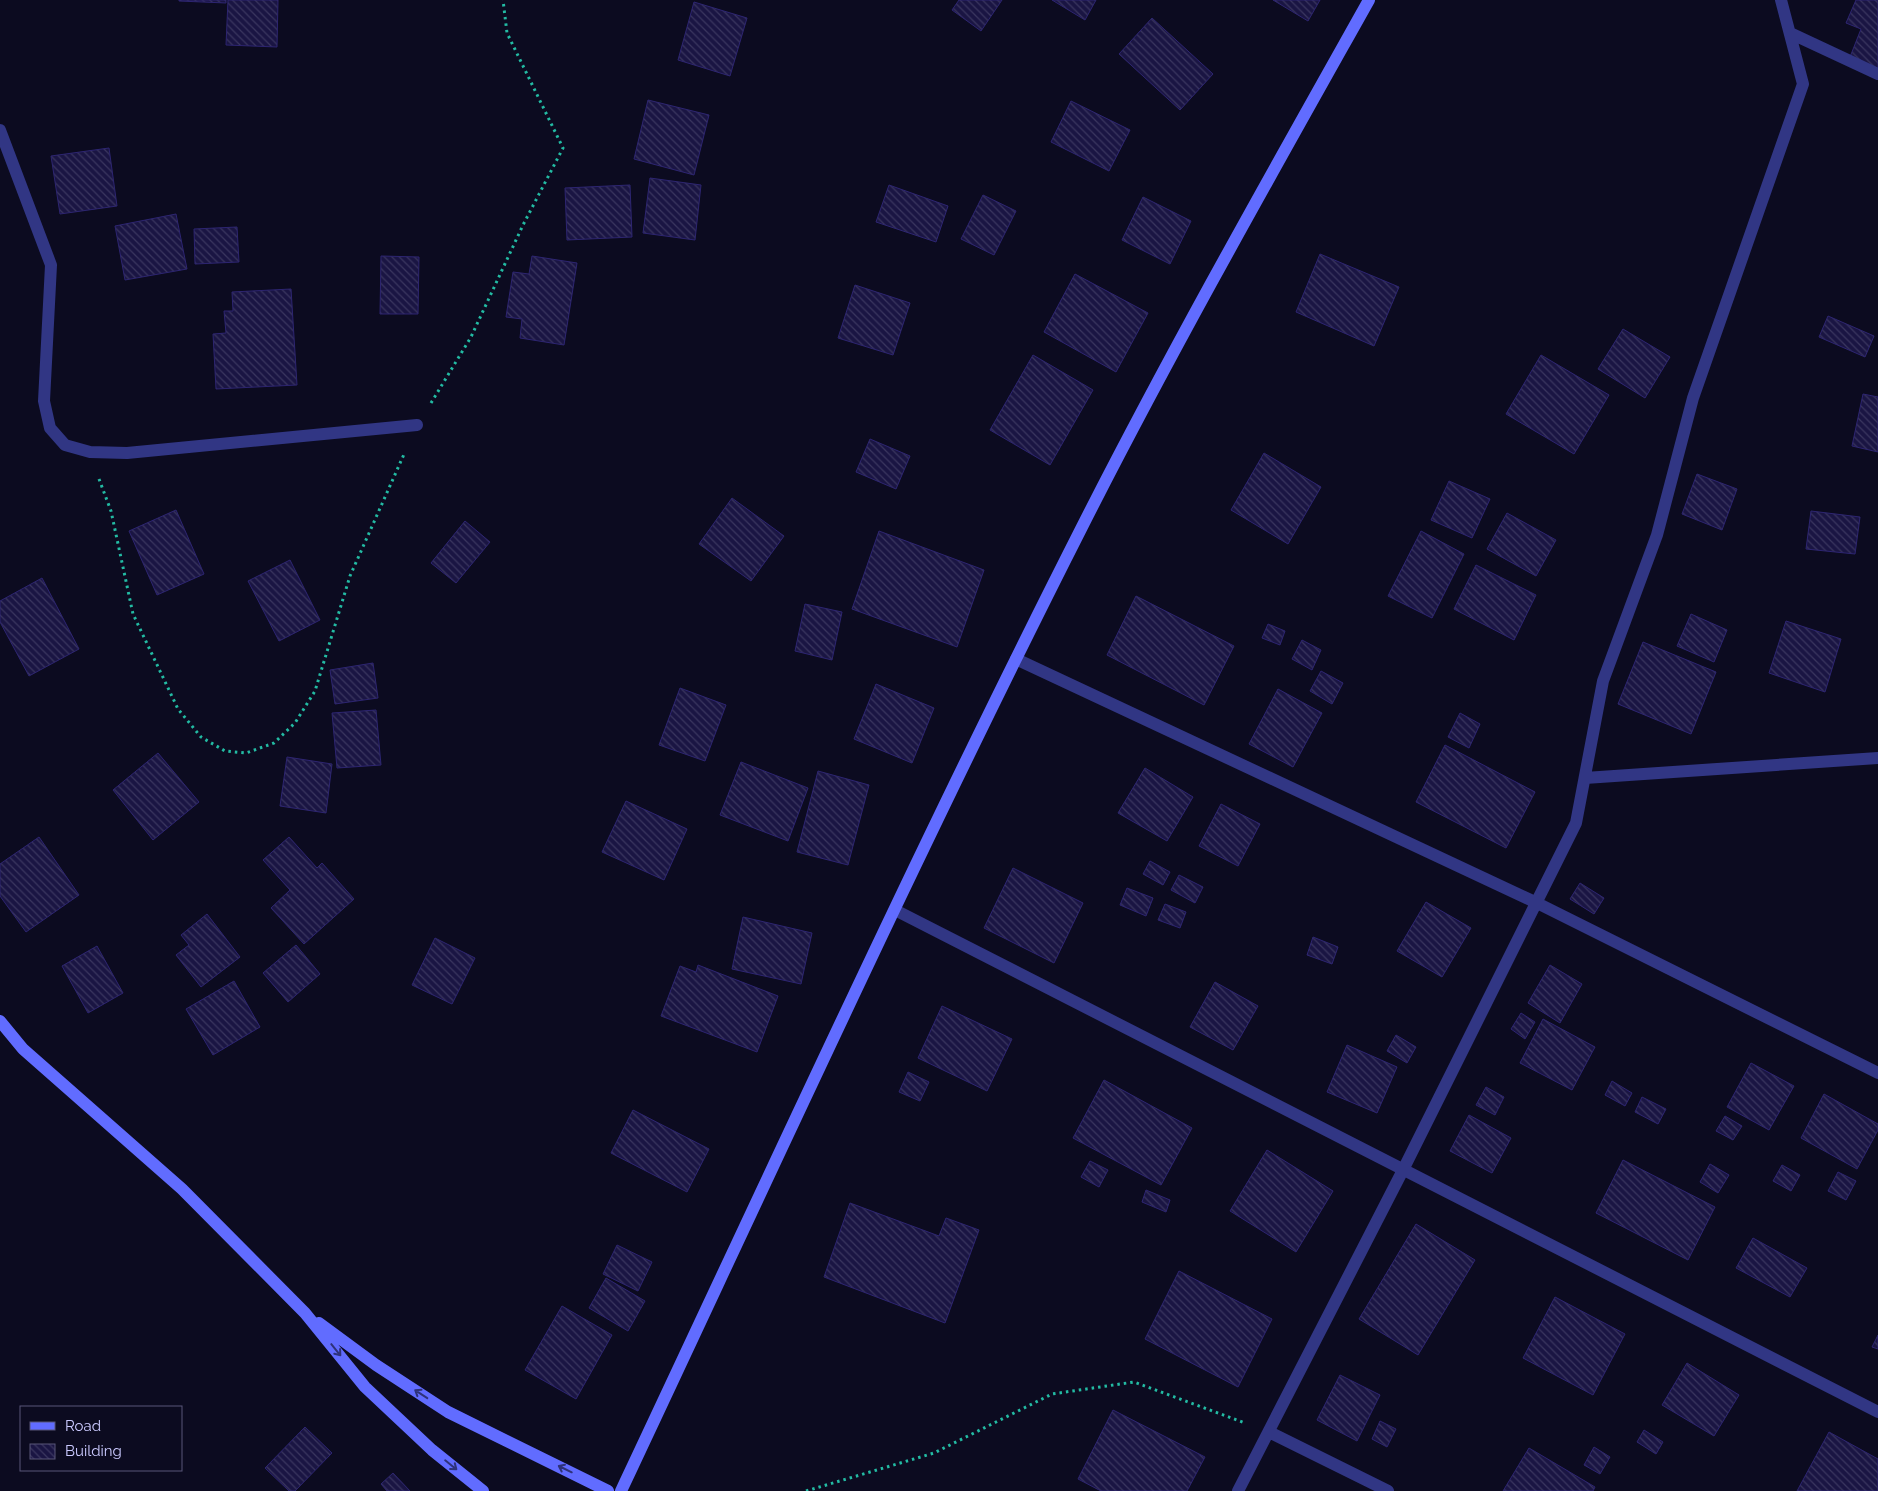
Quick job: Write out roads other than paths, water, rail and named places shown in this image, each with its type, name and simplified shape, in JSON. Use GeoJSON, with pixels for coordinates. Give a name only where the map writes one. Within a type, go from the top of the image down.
{"type":"FeatureCollection","features":[{"type":"Feature","properties":{"kind":"main road"},"geometry":{"type":"LineString","coordinates":[[621,1491],[895,910],[1016,659],[1155,384],[1369,0]]}},
{"type":"Feature","properties":{"kind":"main road"},"geometry":{"type":"LineString","coordinates":[[0,1021],[23,1049],[182,1189],[305,1313],[365,1386],[432,1450],[483,1491]]}},
{"type":"Feature","properties":{"kind":"main road"},"geometry":{"type":"LineString","coordinates":[[305,1313],[376,1364],[448,1412],[608,1491]]}},
{"type":"Feature","properties":{"kind":"street"},"geometry":{"type":"LineString","coordinates":[[1238,1491],[1403,1170],[1576,823],[1603,681],[1656,535],[1693,398],[1803,84],[1781,0]]}},
{"type":"Feature","properties":{"kind":"street"},"geometry":{"type":"LineString","coordinates":[[1790,33],[1878,74]]}},
{"type":"Feature","properties":{"kind":"street"},"geometry":{"type":"LineString","coordinates":[[0,130],[51,264],[44,401],[50,428],[65,446],[90,452],[127,453],[417,425]]}},
{"type":"Feature","properties":{"kind":"street"},"geometry":{"type":"LineString","coordinates":[[1016,659],[1537,903],[1878,1073]]}},
{"type":"Feature","properties":{"kind":"street"},"geometry":{"type":"LineString","coordinates":[[1585,778],[1878,758]]}},
{"type":"Feature","properties":{"kind":"street"},"geometry":{"type":"LineString","coordinates":[[895,910],[1878,1412]]}},
{"type":"Feature","properties":{"kind":"street"},"geometry":{"type":"LineString","coordinates":[[1269,1432],[1388,1491]]}}]}
